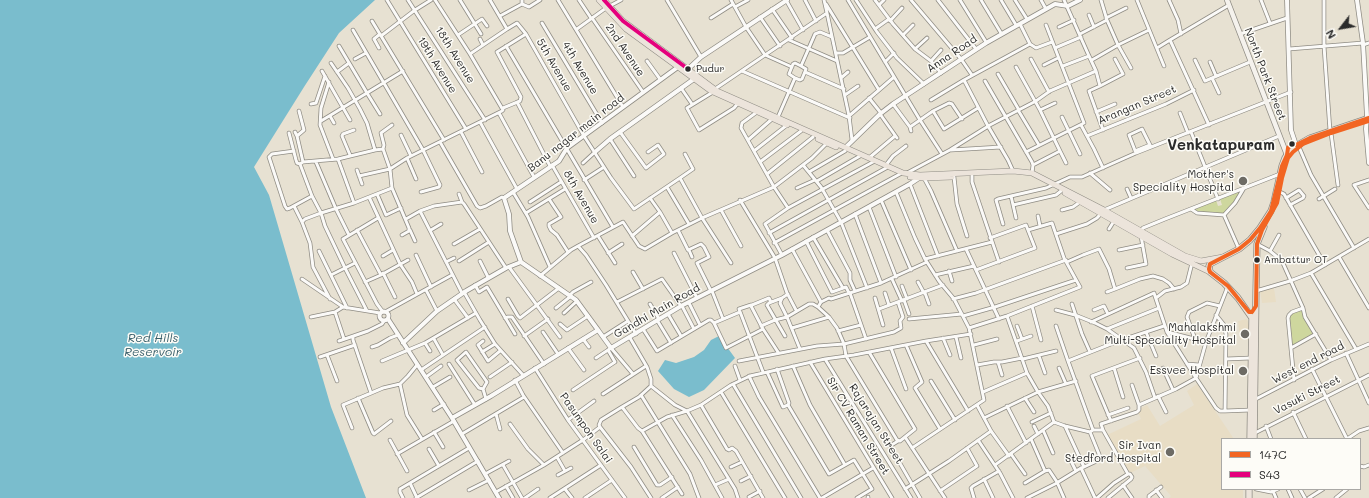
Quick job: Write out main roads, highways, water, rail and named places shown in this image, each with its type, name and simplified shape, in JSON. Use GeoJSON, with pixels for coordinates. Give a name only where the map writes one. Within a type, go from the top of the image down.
{"type":"FeatureCollection","features":[{"type":"Feature","properties":{"kind":"highway"},"geometry":{"type":"LineString","coordinates":[[1252,436],[1252,318],[1228,286],[1210,272],[1210,264],[1239,249],[1249,241],[1260,228],[1271,211],[1280,174],[1287,155],[1291,149],[1330,132],[1367,119]]}},
{"type":"Feature","properties":{"kind":"highway"},"geometry":{"type":"LineString","coordinates":[[1252,436],[1258,244],[1262,230],[1275,208],[1288,158],[1298,146]]}},
{"type":"Feature","properties":{"kind":"highway"},"geometry":{"type":"LineString","coordinates":[[1249,241],[1258,244]]}},
{"type":"Feature","properties":{"kind":"highway"},"geometry":{"type":"LineString","coordinates":[[1248,312],[1252,312],[1256,306]]}},
{"type":"Feature","properties":{"kind":"main road"},"geometry":{"type":"LineString","coordinates":[[599,0],[687,71],[714,90]]}},
{"type":"Feature","properties":{"kind":"main road"},"geometry":{"type":"LineString","coordinates":[[604,0],[626,29],[678,67],[687,71],[694,79],[813,137],[886,166],[922,176],[1013,171],[1032,173],[1103,212],[1172,254],[1210,272]]}},
{"type":"Feature","properties":{"kind":"main road","name":"North Park Street"},"geometry":{"type":"LineString","coordinates":[[1227,0],[1287,155]]}},
{"type":"Feature","properties":{"kind":"main road"},"geometry":{"type":"LineString","coordinates":[[757,110],[778,117],[828,142]]}},
{"type":"Feature","properties":{"kind":"main road"},"geometry":{"type":"LineString","coordinates":[[845,149],[871,160]]}},
{"type":"Feature","properties":{"kind":"main road"},"geometry":{"type":"LineString","coordinates":[[886,166],[900,174],[922,176],[954,177],[1012,174],[1034,176],[1053,185],[1080,202],[1103,212],[1114,222],[1195,260],[1207,260],[1216,257],[1223,257]]}},
{"type":"Feature","properties":{"kind":"water","name":"Red Hills Reservoir"},"geometry":{"type":"Polygon","coordinates":[[[0,0],[375,0],[339,33],[254,167],[269,195],[331,407],[366,498],[0,498],[0,0]]]}},
{"type":"Feature","properties":{"kind":"water"},"geometry":{"type":"Polygon","coordinates":[[[719,336],[735,358],[704,390],[689,397],[674,389],[658,371],[665,360],[676,363],[694,357],[704,350],[711,340],[719,336]]]}},
{"type":"Feature","properties":{"kind":"place","name":"Pudur"},"geometry":{"type":"Point","coordinates":[688,69]}},
{"type":"Feature","properties":{"kind":"place","name":"Mother's Speciality Hospital"},"geometry":{"type":"Point","coordinates":[1243,181]}},
{"type":"Feature","properties":{"kind":"place","name":"Ambattur OT"},"geometry":{"type":"Point","coordinates":[1257,260]}},
{"type":"Feature","properties":{"kind":"place","name":"Mahalakshmi Multi-Speciality Hospital"},"geometry":{"type":"Point","coordinates":[1245,334]}},
{"type":"Feature","properties":{"kind":"place","name":"Essvee Hospital"},"geometry":{"type":"Point","coordinates":[1243,371]}},
{"type":"Feature","properties":{"kind":"place","name":"Sir Ivan Stedford Hospital"},"geometry":{"type":"Point","coordinates":[1170,452]}},
{"type":"Feature","properties":{"kind":"district","name":"Venkatapuram"},"geometry":{"type":"Point","coordinates":[1221,145]}}]}
